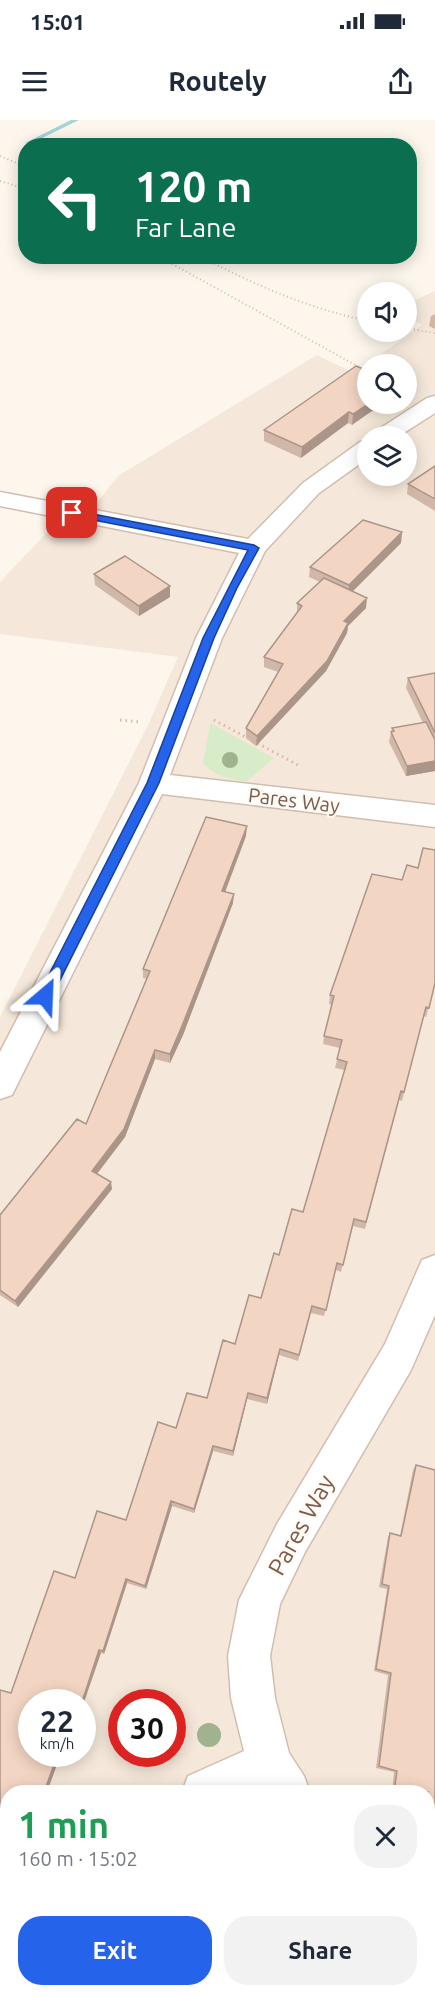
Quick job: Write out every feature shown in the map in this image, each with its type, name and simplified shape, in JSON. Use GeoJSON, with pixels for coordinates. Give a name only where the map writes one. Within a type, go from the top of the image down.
{"type":"FeatureCollection","features":[{"type":"Feature","properties":{"kind":"street"},"geometry":{"type":"LineString","coordinates":[[399,426],[435,403]]}},
{"type":"Feature","properties":{"kind":"street"},"geometry":{"type":"LineString","coordinates":[[0,1085],[153,783],[213,628],[254,548],[273,525],[311,488],[357,455]]}},
{"type":"Feature","properties":{"kind":"street"},"geometry":{"type":"LineString","coordinates":[[0,499],[254,548]]}},
{"type":"Feature","properties":{"kind":"street","name":"Pares Way"},"geometry":{"type":"LineString","coordinates":[[153,783],[435,816]]}},
{"type":"Feature","properties":{"kind":"street","name":"Pares Way"},"geometry":{"type":"LineString","coordinates":[[278,1777],[254,1698],[249,1656],[260,1600],[291,1538],[398,1357],[435,1272]]}},
{"type":"Feature","properties":{"kind":"street"},"geometry":{"type":"LineString","coordinates":[[239,1785],[278,1777]]}},
{"type":"Feature","properties":{"kind":"path"},"geometry":{"type":"LineString","coordinates":[[0,156],[18,164]]}},
{"type":"Feature","properties":{"kind":"path"},"geometry":{"type":"LineString","coordinates":[[0,181],[18,187]]}},
{"type":"Feature","properties":{"kind":"path"},"geometry":{"type":"LineString","coordinates":[[172,264],[261,316],[357,366]]}},
{"type":"Feature","properties":{"kind":"path"},"geometry":{"type":"LineString","coordinates":[[215,264],[241,278],[308,306],[357,318]]}},
{"type":"Feature","properties":{"kind":"path"},"geometry":{"type":"LineString","coordinates":[[417,330],[435,333]]}},
{"type":"Feature","properties":{"kind":"path"},"geometry":{"type":"LineString","coordinates":[[184,703],[308,771]]}},
{"type":"Feature","properties":{"kind":"shaded area"},"geometry":{"type":"Polygon","coordinates":[[[435,291],[435,1785],[0,1785],[0,1017],[149,723],[178,657],[0,634],[0,582],[54,525],[76,529],[118,476],[317,355],[354,373],[357,371],[357,414],[417,414],[417,354],[381,354],[398,342],[417,342],[417,329],[422,325],[417,322],[417,299],[435,291]]]}},
{"type":"Feature","properties":{"kind":"green space"},"geometry":{"type":"Polygon","coordinates":[[[210,723],[274,758],[246,782],[218,774],[203,764],[210,723]]]}},
{"type":"Feature","properties":{"kind":"building"},"geometry":{"type":"Polygon","coordinates":[[[357,366],[357,411],[353,414],[349,412],[302,447],[264,430],[357,366]]]}},
{"type":"Feature","properties":{"kind":"building"},"geometry":{"type":"Polygon","coordinates":[[[435,466],[435,499],[412,486],[417,486],[417,478],[435,466]]]}},
{"type":"Feature","properties":{"kind":"building"},"geometry":{"type":"Polygon","coordinates":[[[363,520],[402,532],[349,585],[310,567],[363,520]]]}},
{"type":"Feature","properties":{"kind":"building"},"geometry":{"type":"Polygon","coordinates":[[[125,556],[170,586],[139,606],[94,574],[125,556]]]}},
{"type":"Feature","properties":{"kind":"building"},"geometry":{"type":"Polygon","coordinates":[[[324,578],[367,598],[344,621],[348,623],[327,661],[257,736],[246,728],[283,664],[264,657],[302,606],[297,603],[324,578]]]}},
{"type":"Feature","properties":{"kind":"building"},"geometry":{"type":"Polygon","coordinates":[[[435,673],[435,733],[408,678],[435,673]]]}},
{"type":"Feature","properties":{"kind":"building"},"geometry":{"type":"Polygon","coordinates":[[[426,722],[435,740],[435,761],[407,766],[391,732],[394,731],[392,728],[426,722]]]}},
{"type":"Feature","properties":{"kind":"building"},"geometry":{"type":"Polygon","coordinates":[[[206,817],[247,826],[222,891],[234,894],[182,1026],[170,1054],[155,1050],[124,1129],[92,1171],[111,1182],[15,1301],[0,1290],[0,1215],[77,1119],[86,1124],[150,971],[143,969],[206,817]]]}},
{"type":"Feature","properties":{"kind":"building"},"geometry":{"type":"Polygon","coordinates":[[[423,848],[435,850],[435,983],[429,1008],[426,1007],[404,1092],[401,1091],[366,1222],[354,1219],[343,1265],[337,1263],[326,1310],[312,1306],[299,1355],[280,1349],[267,1398],[248,1393],[233,1451],[213,1446],[194,1509],[171,1501],[145,1586],[126,1579],[103,1651],[99,1650],[86,1689],[18,1689],[18,1767],[53,1767],[47,1785],[0,1785],[0,1690],[11,1693],[54,1571],[75,1578],[97,1511],[126,1520],[158,1422],[176,1428],[187,1393],[207,1398],[223,1340],[235,1344],[249,1295],[261,1298],[274,1253],[279,1255],[292,1209],[303,1212],[347,1062],[337,1059],[342,1040],[324,1036],[334,996],[330,995],[372,874],[402,880],[407,865],[418,868],[423,848]]]}},
{"type":"Feature","properties":{"kind":"building"},"geometry":{"type":"Polygon","coordinates":[[[416,1465],[435,1470],[435,1785],[395,1785],[397,1771],[379,1766],[391,1673],[376,1669],[389,1586],[382,1584],[390,1533],[401,1536],[416,1465]]]}},
{"type":"Feature","properties":{"kind":"waterway"},"geometry":{"type":"LineString","coordinates":[[38,138],[76,120]]}},
{"type":"Feature","properties":{"kind":"route"},"geometry":{"type":"LineString","coordinates":[[45,996],[153,783],[209,638],[254,548],[72,513]]}}]}
